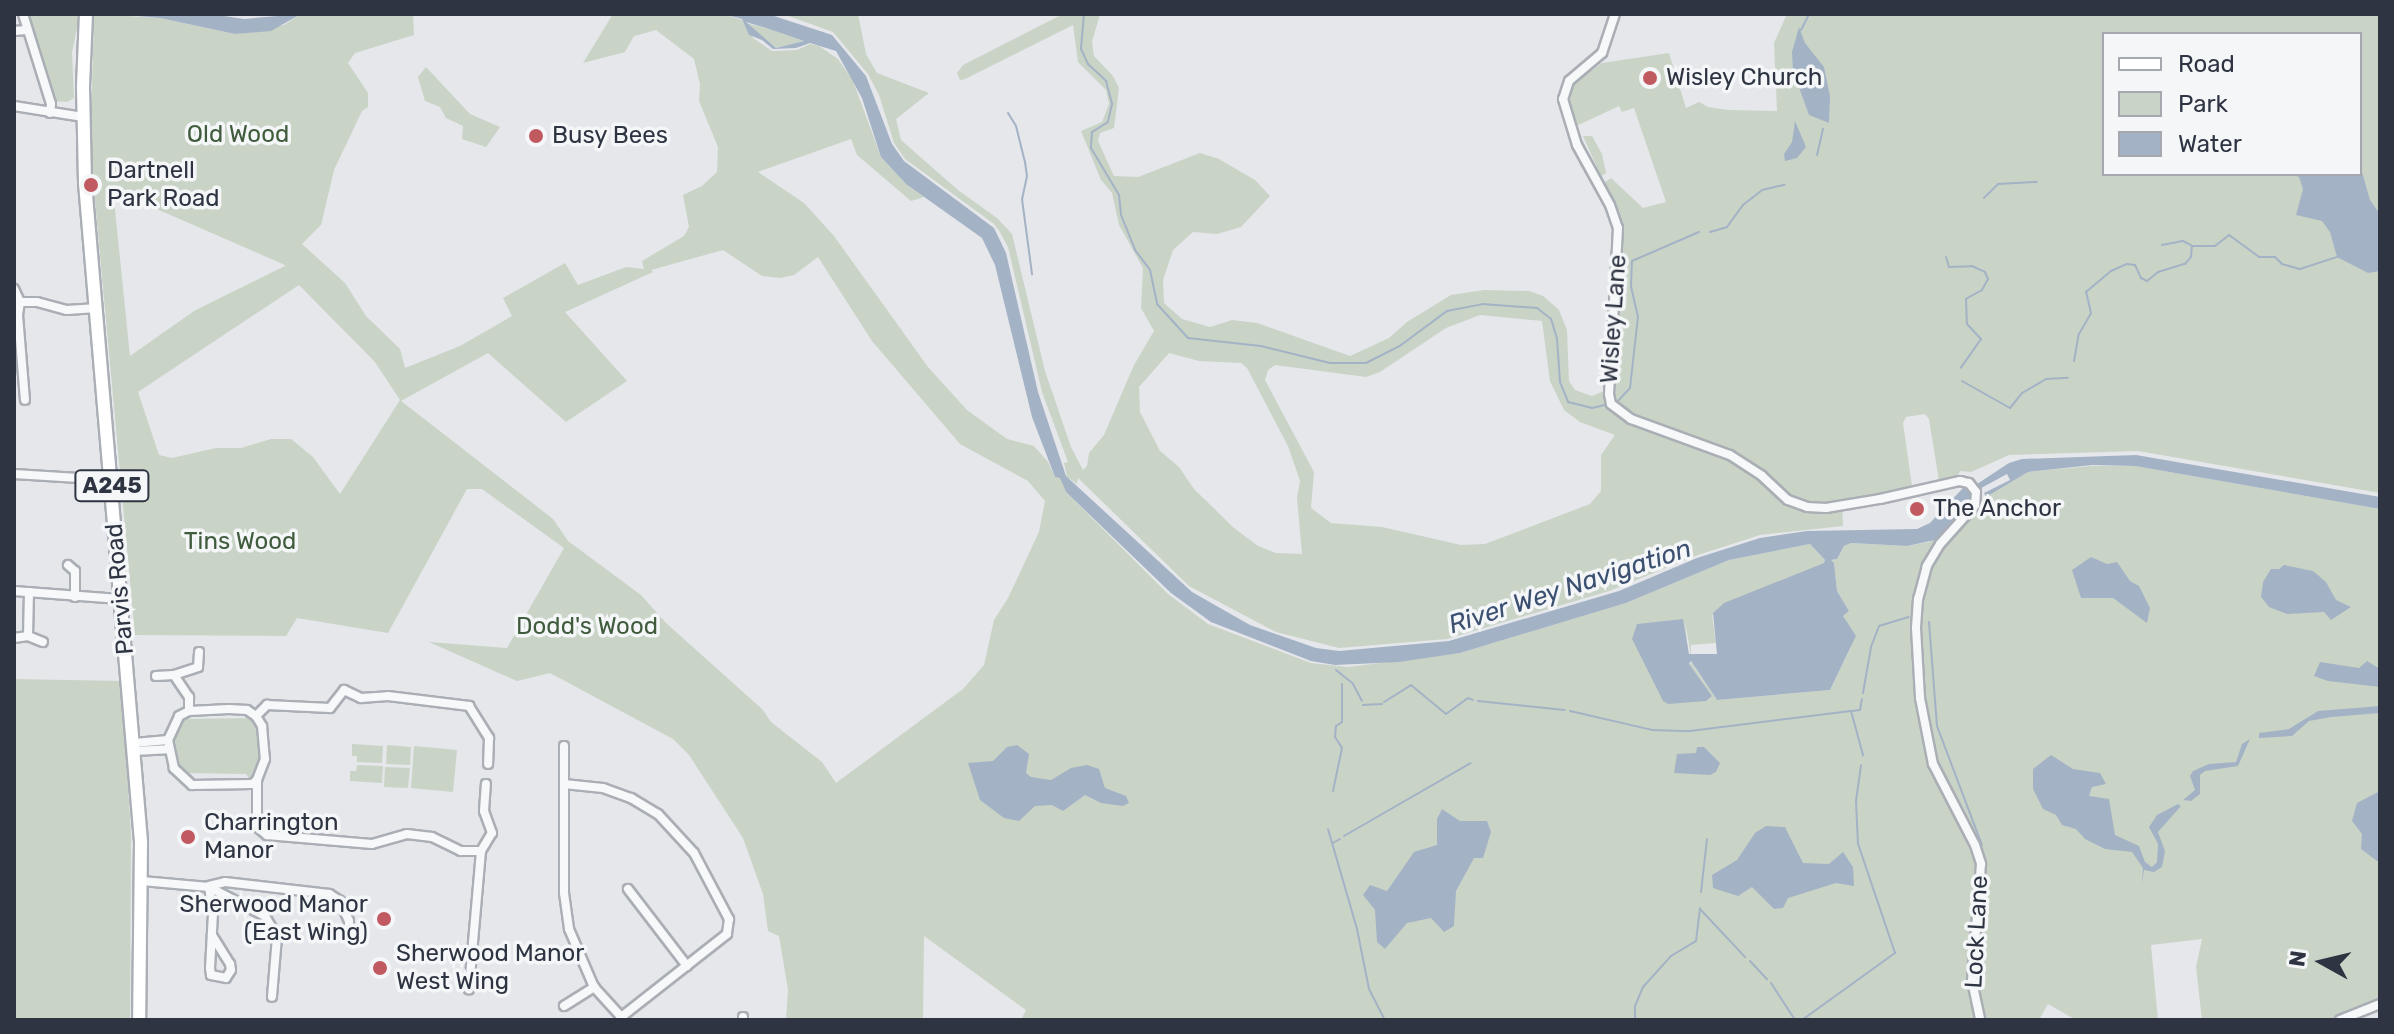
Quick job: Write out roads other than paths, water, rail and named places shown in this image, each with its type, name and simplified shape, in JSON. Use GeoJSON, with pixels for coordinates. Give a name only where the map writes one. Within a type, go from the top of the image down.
{"type":"FeatureCollection","features":[{"type":"Feature","properties":{"kind":"main road","name":"Parvis Road"},"geometry":{"type":"LineString","coordinates":[[86,14],[83,117],[142,881],[139,1020]]}},
{"type":"Feature","properties":{"kind":"street"},"geometry":{"type":"LineString","coordinates":[[23,14],[51,104],[50,113]]}},
{"type":"Feature","properties":{"kind":"street","name":"Wisley Lane"},"geometry":{"type":"LineString","coordinates":[[1615,14],[1602,53],[1569,81],[1563,95],[1577,145],[1610,205],[1618,228],[1611,404],[1631,419],[1730,455],[1788,500],[1807,507],[1840,506],[1960,481],[1974,489]]}},
{"type":"Feature","properties":{"kind":"street"},"geometry":{"type":"LineString","coordinates":[[14,31],[26,30]]}},
{"type":"Feature","properties":{"kind":"street"},"geometry":{"type":"LineString","coordinates":[[14,106],[83,117]]}},
{"type":"Feature","properties":{"kind":"street"},"geometry":{"type":"LineString","coordinates":[[14,289],[20,302],[18,315],[25,400]]}},
{"type":"Feature","properties":{"kind":"street"},"geometry":{"type":"LineString","coordinates":[[20,302],[37,302],[67,310],[97,308]]}},
{"type":"Feature","properties":{"kind":"street"},"geometry":{"type":"LineString","coordinates":[[14,474],[111,480]]}},
{"type":"Feature","properties":{"kind":"street","name":"Lock Lane"},"geometry":{"type":"LineString","coordinates":[[1974,489],[1975,505],[1940,544],[1927,566],[1918,599],[1916,628],[1920,698],[1933,764],[1975,845],[1981,864],[1972,981],[1980,1020]]}},
{"type":"Feature","properties":{"kind":"street"},"geometry":{"type":"LineString","coordinates":[[75,597],[76,567]]}},
{"type":"Feature","properties":{"kind":"street"},"geometry":{"type":"LineString","coordinates":[[14,591],[120,599]]}},
{"type":"Feature","properties":{"kind":"street"},"geometry":{"type":"LineString","coordinates":[[28,636],[29,592]]}},
{"type":"Feature","properties":{"kind":"street"},"geometry":{"type":"LineString","coordinates":[[14,638],[28,636],[43,642]]}},
{"type":"Feature","properties":{"kind":"street"},"geometry":{"type":"LineString","coordinates":[[156,676],[174,675],[198,667],[199,652]]}},
{"type":"Feature","properties":{"kind":"street"},"geometry":{"type":"LineString","coordinates":[[174,675],[189,697],[189,711]]}},
{"type":"Feature","properties":{"kind":"street"},"geometry":{"type":"LineString","coordinates":[[256,716],[267,705],[330,708],[344,690],[361,698],[388,696],[469,706],[489,738],[488,764]]}},
{"type":"Feature","properties":{"kind":"street"},"geometry":{"type":"LineString","coordinates":[[257,780],[246,787],[192,785],[174,768],[168,744],[179,716],[189,711],[229,709],[247,710],[256,716],[262,726],[265,759],[257,780],[255,816],[257,827],[267,835],[372,844],[407,834],[432,837],[461,851],[481,851]]}},
{"type":"Feature","properties":{"kind":"street"},"geometry":{"type":"LineString","coordinates":[[134,747],[168,744]]}},
{"type":"Feature","properties":{"kind":"street"},"geometry":{"type":"LineString","coordinates":[[564,746],[564,784],[565,906],[577,954],[594,987],[623,1019],[727,934],[729,927],[716,890],[694,853],[667,822],[631,798],[603,788],[564,784]]}},
{"type":"Feature","properties":{"kind":"street"},"geometry":{"type":"LineString","coordinates":[[469,989],[481,851],[492,833],[484,811],[486,784]]}},
{"type":"Feature","properties":{"kind":"street"},"geometry":{"type":"LineString","coordinates":[[142,881],[209,887],[239,882],[329,894],[340,901],[349,921],[349,938]]}},
{"type":"Feature","properties":{"kind":"street"},"geometry":{"type":"LineString","coordinates":[[209,887],[211,975],[226,978],[231,970],[230,964],[212,935]]}},
{"type":"Feature","properties":{"kind":"street"},"geometry":{"type":"LineString","coordinates":[[209,887],[265,916],[277,937],[272,997]]}},
{"type":"Feature","properties":{"kind":"street"},"geometry":{"type":"LineString","coordinates":[[628,889],[687,966]]}},
{"type":"Feature","properties":{"kind":"street"},"geometry":{"type":"LineString","coordinates":[[564,1006],[594,987]]}},
{"type":"Feature","properties":{"kind":"street"},"geometry":{"type":"LineString","coordinates":[[2340,1020],[2380,1004]]}},
{"type":"Feature","properties":{"kind":"water"},"geometry":{"type":"Polygon","coordinates":[[[115,14],[211,14],[244,19],[301,14],[271,31],[235,34],[160,18],[115,14]]]}},
{"type":"Feature","properties":{"kind":"water"},"geometry":{"type":"Polygon","coordinates":[[[723,14],[768,14],[832,35],[866,76],[892,144],[904,161],[994,228],[1006,253],[1038,392],[1066,476],[1192,592],[1250,625],[1316,648],[1339,651],[1449,641],[1619,591],[1697,558],[1760,538],[1807,531],[1917,529],[1930,523],[1963,488],[1971,488],[2009,463],[2022,459],[2136,455],[2380,497],[2380,509],[2135,466],[2092,465],[2028,472],[1986,497],[1984,493],[2010,480],[2007,474],[1974,492],[1967,508],[1935,540],[1907,546],[1851,543],[1844,546],[1837,559],[1831,560],[1837,591],[1849,611],[1843,616],[1856,636],[1830,690],[1717,700],[1691,661],[1689,664],[1712,696],[1706,701],[1668,704],[1663,701],[1632,639],[1637,624],[1683,619],[1689,654],[1717,654],[1713,613],[1724,603],[1824,563],[1825,560],[1810,544],[1729,560],[1626,603],[1460,653],[1399,662],[1335,665],[1311,661],[1211,622],[1171,593],[1066,492],[1060,478],[1055,477],[1032,417],[995,265],[982,238],[906,184],[881,157],[862,98],[836,51],[810,43],[796,48],[773,49],[749,35],[742,19],[723,14]],[[746,22],[776,48],[804,41],[746,22]]]}},
{"type":"Feature","properties":{"kind":"water"},"geometry":{"type":"Polygon","coordinates":[[[1799,27],[1805,43],[1824,67],[1830,96],[1829,123],[1809,115],[1793,71],[1792,52],[1799,27]]]}},
{"type":"Feature","properties":{"kind":"water"},"geometry":{"type":"Polygon","coordinates":[[[1795,121],[1806,147],[1797,158],[1785,161],[1784,154],[1792,142],[1795,121]]]}},
{"type":"Feature","properties":{"kind":"water"},"geometry":{"type":"Polygon","coordinates":[[[2362,172],[2370,200],[2380,214],[2380,271],[2368,273],[2337,257],[2330,232],[2322,221],[2296,215],[2303,189],[2296,176],[2362,176],[2362,172]]]}},
{"type":"Feature","properties":{"kind":"water"},"geometry":{"type":"Polygon","coordinates":[[[2091,557],[2107,564],[2117,562],[2130,581],[2139,586],[2150,608],[2147,623],[2113,598],[2081,598],[2072,570],[2091,557]]]}},
{"type":"Feature","properties":{"kind":"water"},"geometry":{"type":"Polygon","coordinates":[[[2284,565],[2313,571],[2326,582],[2336,600],[2351,607],[2331,620],[2324,612],[2287,614],[2269,607],[2261,597],[2263,582],[2271,569],[2284,565]]]}},
{"type":"Feature","properties":{"kind":"water"},"geometry":{"type":"Polygon","coordinates":[[[2367,661],[2380,669],[2380,687],[2328,681],[2314,676],[2320,662],[2359,668],[2367,661]]]}},
{"type":"Feature","properties":{"kind":"water"},"geometry":{"type":"Polygon","coordinates":[[[2380,706],[2380,713],[2309,721],[2292,736],[2259,738],[2259,733],[2289,729],[2318,711],[2380,706]]]}},
{"type":"Feature","properties":{"kind":"water"},"geometry":{"type":"Polygon","coordinates":[[[2250,739],[2238,766],[2205,771],[2200,775],[2200,794],[2191,801],[2183,800],[2195,790],[2190,776],[2193,771],[2209,764],[2236,762],[2242,744],[2250,739]]]}},
{"type":"Feature","properties":{"kind":"water"},"geometry":{"type":"Polygon","coordinates":[[[1017,745],[1029,754],[1026,773],[1031,777],[1051,780],[1071,768],[1087,765],[1099,769],[1105,788],[1126,796],[1129,803],[1123,806],[1101,803],[1085,795],[1063,811],[1052,805],[1035,806],[1019,821],[1004,818],[980,800],[968,763],[993,761],[1007,747],[1017,745]]]}},
{"type":"Feature","properties":{"kind":"water"},"geometry":{"type":"Polygon","coordinates":[[[1697,747],[1704,747],[1720,763],[1716,772],[1710,775],[1674,773],[1677,754],[1696,753],[1697,747]]]}},
{"type":"Feature","properties":{"kind":"water"},"geometry":{"type":"Polygon","coordinates":[[[2051,755],[2073,769],[2100,773],[2106,784],[2092,787],[2089,796],[2109,799],[2115,835],[2139,846],[2145,862],[2152,867],[2157,862],[2158,844],[2149,827],[2157,815],[2178,804],[2181,806],[2158,832],[2165,851],[2162,867],[2154,872],[2144,870],[2142,884],[2143,868],[2132,852],[2105,849],[2085,839],[2076,829],[2062,825],[2056,815],[2043,809],[2033,789],[2033,769],[2051,755]]]}},
{"type":"Feature","properties":{"kind":"water"},"geometry":{"type":"Polygon","coordinates":[[[2380,791],[2380,861],[2377,861],[2361,849],[2362,834],[2352,821],[2357,803],[2380,791]]]}},
{"type":"Feature","properties":{"kind":"water"},"geometry":{"type":"Polygon","coordinates":[[[1442,809],[1460,821],[1487,821],[1491,832],[1483,858],[1474,858],[1456,891],[1454,926],[1444,932],[1431,918],[1407,923],[1385,949],[1377,942],[1375,910],[1363,895],[1370,885],[1387,891],[1414,852],[1437,845],[1437,819],[1442,809]]]}},
{"type":"Feature","properties":{"kind":"water"},"geometry":{"type":"Polygon","coordinates":[[[1766,826],[1785,827],[1803,863],[1829,864],[1843,852],[1853,867],[1854,886],[1836,883],[1788,898],[1783,908],[1774,909],[1752,887],[1738,896],[1713,888],[1712,875],[1737,860],[1755,833],[1766,826]]]}},
{"type":"Feature","properties":{"kind":"waterway"},"geometry":{"type":"LineString","coordinates":[[1084,14],[1081,49],[1088,64],[1106,81],[1112,104],[1108,122],[1092,132],[1091,148],[1119,195],[1121,215],[1135,250],[1150,270],[1157,304],[1188,338],[1261,346],[1330,363],[1366,363],[1401,345],[1447,311],[1482,304],[1537,308],[1551,319],[1557,339],[1560,382],[1568,402],[1592,408],[1605,405]]}},
{"type":"Feature","properties":{"kind":"waterway"},"geometry":{"type":"LineString","coordinates":[[1801,30],[1809,14]]}},
{"type":"Feature","properties":{"kind":"waterway"},"geometry":{"type":"LineString","coordinates":[[1008,113],[1016,126],[1025,162],[1027,176],[1022,199],[1032,274]]}},
{"type":"Feature","properties":{"kind":"waterway"},"geometry":{"type":"LineString","coordinates":[[1817,155],[1823,129]]}},
{"type":"Feature","properties":{"kind":"waterway"},"geometry":{"type":"LineString","coordinates":[[1984,198],[1998,184],[2037,182]]}},
{"type":"Feature","properties":{"kind":"waterway"},"geometry":{"type":"LineString","coordinates":[[1710,232],[1727,227],[1743,205],[1762,190],[1784,185]]}},
{"type":"Feature","properties":{"kind":"waterway"},"geometry":{"type":"LineString","coordinates":[[1617,402],[1630,388],[1638,317],[1631,287],[1632,261],[1699,232]]}},
{"type":"Feature","properties":{"kind":"waterway"},"geometry":{"type":"LineString","coordinates":[[2074,361],[2079,334],[2091,313],[2086,292],[2111,271],[2127,264],[2135,265],[2141,278],[2147,281],[2158,272],[2185,264],[2191,257],[2192,246],[2215,246],[2229,235],[2259,257],[2275,257],[2282,264],[2300,269],[2338,257]]}},
{"type":"Feature","properties":{"kind":"waterway"},"geometry":{"type":"LineString","coordinates":[[2162,245],[2183,241],[2191,245]]}},
{"type":"Feature","properties":{"kind":"waterway"},"geometry":{"type":"LineString","coordinates":[[1946,257],[1949,267],[1972,266],[1985,272],[1988,279],[1982,290],[1966,299],[1967,324],[1981,339],[1961,368]]}},
{"type":"Feature","properties":{"kind":"waterway"},"geometry":{"type":"LineString","coordinates":[[1962,381],[2010,408],[2022,393],[2046,379],[2068,378]]}},
{"type":"Feature","properties":{"kind":"waterway"},"geometry":{"type":"LineString","coordinates":[[1863,693],[1871,647],[1879,626],[1909,617]]}},
{"type":"Feature","properties":{"kind":"waterway"},"geometry":{"type":"LineString","coordinates":[[1929,622],[1937,726],[1982,845]]}},
{"type":"Feature","properties":{"kind":"waterway"},"geometry":{"type":"LineString","coordinates":[[1336,670],[1353,684],[1362,701]]}},
{"type":"Feature","properties":{"kind":"waterway"},"geometry":{"type":"LineString","coordinates":[[1333,791],[1342,748],[1335,737],[1336,726],[1342,722],[1342,684]]}},
{"type":"Feature","properties":{"kind":"waterway"},"geometry":{"type":"LineString","coordinates":[[1384,702],[1411,685],[1446,714],[1468,698],[1473,700]]}},
{"type":"Feature","properties":{"kind":"waterway"},"geometry":{"type":"LineString","coordinates":[[1852,711],[1860,710],[1862,699]]}},
{"type":"Feature","properties":{"kind":"waterway"},"geometry":{"type":"LineString","coordinates":[[1478,701],[1565,710]]}},
{"type":"Feature","properties":{"kind":"waterway"},"geometry":{"type":"LineString","coordinates":[[1363,705],[1382,704]]}},
{"type":"Feature","properties":{"kind":"waterway"},"geometry":{"type":"LineString","coordinates":[[1570,711],[1652,730],[1690,731],[1851,711],[1863,755]]}},
{"type":"Feature","properties":{"kind":"waterway"},"geometry":{"type":"LineString","coordinates":[[1344,836],[1471,763]]}},
{"type":"Feature","properties":{"kind":"waterway"},"geometry":{"type":"LineString","coordinates":[[1802,1020],[1895,953],[1858,844],[1856,801],[1861,765]]}},
{"type":"Feature","properties":{"kind":"waterway"},"geometry":{"type":"LineString","coordinates":[[1328,829],[1357,929],[1369,989],[1385,1020]]}},
{"type":"Feature","properties":{"kind":"waterway"},"geometry":{"type":"LineString","coordinates":[[1333,843],[1340,839]]}},
{"type":"Feature","properties":{"kind":"waterway"},"geometry":{"type":"LineString","coordinates":[[1701,892],[1707,839]]}},
{"type":"Feature","properties":{"kind":"waterway"},"geometry":{"type":"LineString","coordinates":[[1635,1020],[1635,1006],[1643,987],[1671,956],[1696,941],[1700,908]]}},
{"type":"Feature","properties":{"kind":"waterway"},"geometry":{"type":"LineString","coordinates":[[1700,909],[1745,957]]}},
{"type":"Feature","properties":{"kind":"waterway"},"geometry":{"type":"LineString","coordinates":[[1750,961],[1767,979]]}},
{"type":"Feature","properties":{"kind":"waterway"},"geometry":{"type":"LineString","coordinates":[[1771,983],[1795,1020]]}},
{"type":"Feature","properties":{"kind":"place","name":"Wisley Church"},"geometry":{"type":"Point","coordinates":[1650,78]}},
{"type":"Feature","properties":{"kind":"place","name":"Busy Bees"},"geometry":{"type":"Point","coordinates":[536,136]}},
{"type":"Feature","properties":{"kind":"place","name":"Dartnell Park Road"},"geometry":{"type":"Point","coordinates":[91,185]}},
{"type":"Feature","properties":{"kind":"place","name":"The Anchor"},"geometry":{"type":"Point","coordinates":[1917,509]}},
{"type":"Feature","properties":{"kind":"place","name":"Charrington Manor"},"geometry":{"type":"Point","coordinates":[188,837]}},
{"type":"Feature","properties":{"kind":"place","name":"Sherwood Manor (East Wing)"},"geometry":{"type":"Point","coordinates":[384,919]}},
{"type":"Feature","properties":{"kind":"place","name":"Sherwood Manor West Wing"},"geometry":{"type":"Point","coordinates":[380,968]}},
{"type":"Feature","properties":{"kind":"park label","name":"Old Wood"},"geometry":{"type":"Point","coordinates":[238,135]}},
{"type":"Feature","properties":{"kind":"park label","name":"Tins Wood"},"geometry":{"type":"Point","coordinates":[240,542]}},
{"type":"Feature","properties":{"kind":"park label","name":"Dodd's Wood"},"geometry":{"type":"Point","coordinates":[587,627]}},
{"type":"Feature","properties":{"kind":"water label","name":"River Wey Navigation"},"geometry":{"type":"Point","coordinates":[1570,587]}}]}
